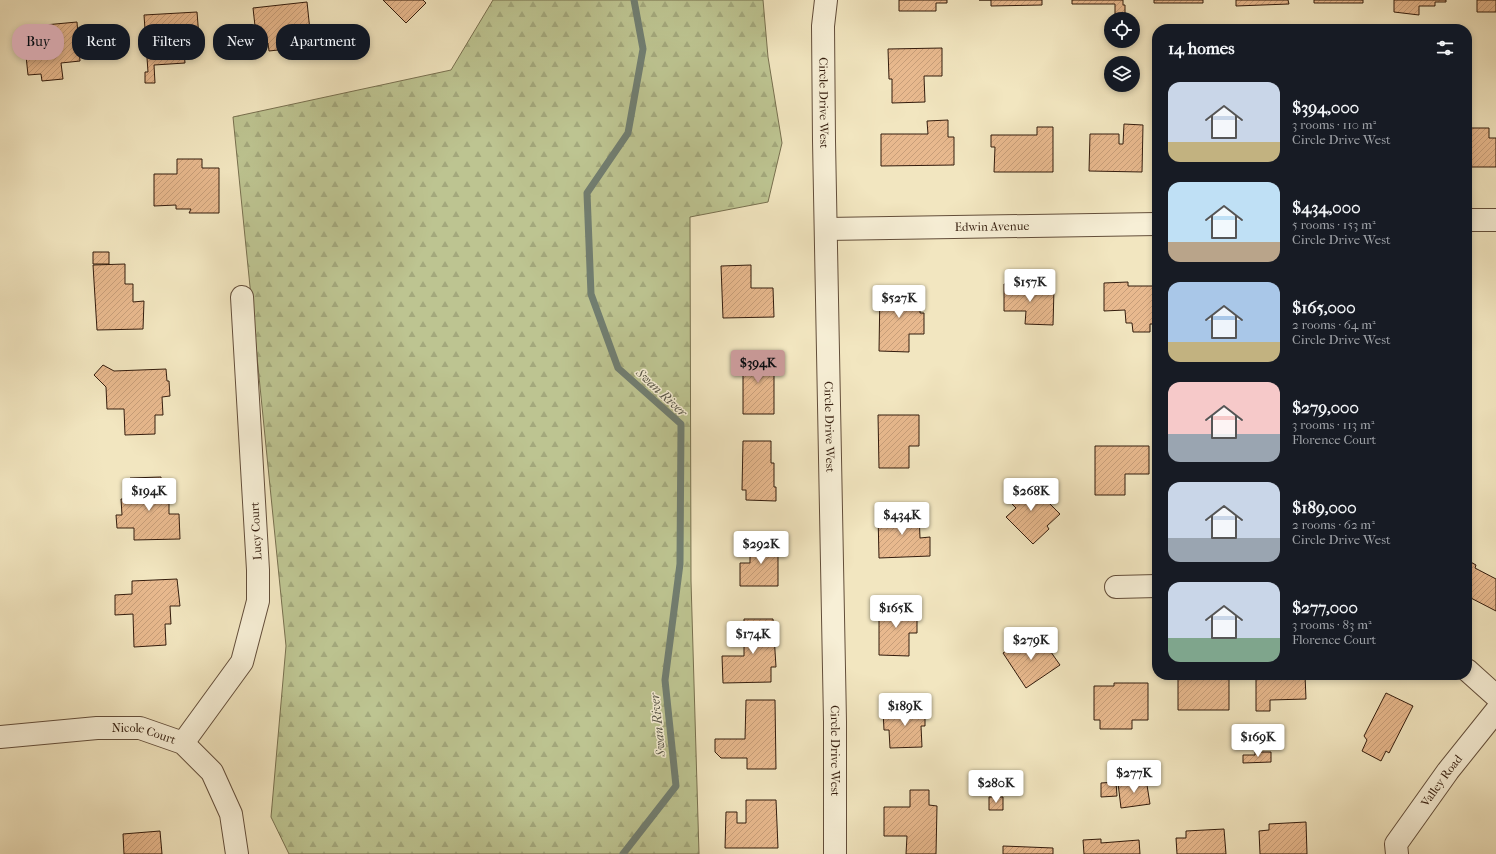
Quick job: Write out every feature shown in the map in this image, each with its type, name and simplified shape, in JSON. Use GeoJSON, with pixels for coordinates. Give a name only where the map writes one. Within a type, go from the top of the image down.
{"type":"FeatureCollection","features":[{"type":"Feature","properties":{"kind":"street","name":"Circle Drive West"},"geometry":{"type":"LineString","coordinates":[[826,0],[823,26],[835,714],[835,854]]}},
{"type":"Feature","properties":{"kind":"street"},"geometry":{"type":"LineString","coordinates":[[1472,220],[1496,220]]}},
{"type":"Feature","properties":{"kind":"street","name":"Edwin Avenue"},"geometry":{"type":"LineString","coordinates":[[826,229],[1152,224]]}},
{"type":"Feature","properties":{"kind":"street","name":"Lucy Court"},"geometry":{"type":"LineString","coordinates":[[183,743],[242,662],[258,601],[258,570],[242,297]]}},
{"type":"Feature","properties":{"kind":"street"},"geometry":{"type":"LineString","coordinates":[[1116,586],[1152,586]]}},
{"type":"Feature","properties":{"kind":"street"},"geometry":{"type":"LineString","coordinates":[[1472,674],[1496,696]]}},
{"type":"Feature","properties":{"kind":"street","name":"Valley Road"},"geometry":{"type":"LineString","coordinates":[[1397,854],[1396,844],[1448,771],[1496,711]]}},
{"type":"Feature","properties":{"kind":"street","name":"Nicole Court"},"geometry":{"type":"LineString","coordinates":[[0,737],[97,728],[140,728],[183,743],[212,772],[230,814],[237,854]]}},
{"type":"Feature","properties":{"kind":"green space"},"geometry":{"type":"Polygon","coordinates":[[[493,0],[763,0],[768,57],[782,143],[768,202],[690,217],[691,581],[699,854],[289,854],[271,817],[286,646],[233,117],[451,70],[493,0]]]}},
{"type":"Feature","properties":{"kind":"building"},"geometry":{"type":"Polygon","coordinates":[[[383,0],[423,0],[426,3],[406,23],[383,0]]]}},
{"type":"Feature","properties":{"kind":"building"},"geometry":{"type":"Polygon","coordinates":[[[899,0],[947,0],[947,3],[936,3],[936,11],[899,11],[899,0]]]}},
{"type":"Feature","properties":{"kind":"building"},"geometry":{"type":"Polygon","coordinates":[[[991,0],[1042,0],[1042,5],[991,6],[991,0]]]}},
{"type":"Feature","properties":{"kind":"building"},"geometry":{"type":"Polygon","coordinates":[[[1072,0],[1123,0],[1125,12],[1115,12],[1115,4],[1072,4],[1072,0]]]}},
{"type":"Feature","properties":{"kind":"building"},"geometry":{"type":"Polygon","coordinates":[[[1154,0],[1203,0],[1203,3],[1154,3],[1154,0]]]}},
{"type":"Feature","properties":{"kind":"building"},"geometry":{"type":"Polygon","coordinates":[[[1236,0],[1288,0],[1289,4],[1236,6],[1236,0]]]}},
{"type":"Feature","properties":{"kind":"building"},"geometry":{"type":"Polygon","coordinates":[[[1314,0],[1363,0],[1363,3],[1314,3],[1314,0]]]}},
{"type":"Feature","properties":{"kind":"building"},"geometry":{"type":"Polygon","coordinates":[[[1394,0],[1446,0],[1446,2],[1435,2],[1435,6],[1419,6],[1419,15],[1394,12],[1394,0]]]}},
{"type":"Feature","properties":{"kind":"building"},"geometry":{"type":"Polygon","coordinates":[[[1477,0],[1496,0],[1496,12],[1477,12],[1477,0]]]}},
{"type":"Feature","properties":{"kind":"building"},"geometry":{"type":"Polygon","coordinates":[[[307,2],[309,24],[276,24],[276,50],[269,51],[268,24],[255,24],[253,8],[307,2]]]}},
{"type":"Feature","properties":{"kind":"building"},"geometry":{"type":"Polygon","coordinates":[[[197,12],[198,24],[145,24],[144,15],[197,12]]]}},
{"type":"Feature","properties":{"kind":"building"},"geometry":{"type":"Polygon","coordinates":[[[77,22],[77,24],[72,24],[72,60],[80,61],[61,63],[63,79],[42,81],[41,74],[28,75],[26,60],[64,60],[64,24],[55,24],[77,22]]]}},
{"type":"Feature","properties":{"kind":"building"},"geometry":{"type":"Polygon","coordinates":[[[942,48],[942,76],[924,76],[925,102],[892,103],[892,79],[889,79],[888,49],[942,48]]]}},
{"type":"Feature","properties":{"kind":"building"},"geometry":{"type":"Polygon","coordinates":[[[147,60],[185,60],[185,63],[154,65],[155,83],[145,83],[145,72],[148,72],[147,60]]]}},
{"type":"Feature","properties":{"kind":"building"},"geometry":{"type":"Polygon","coordinates":[[[948,120],[948,137],[954,137],[954,165],[881,166],[881,134],[928,134],[927,121],[948,120]]]}},
{"type":"Feature","properties":{"kind":"building"},"geometry":{"type":"Polygon","coordinates":[[[1124,124],[1143,125],[1142,172],[1089,171],[1090,134],[1119,134],[1119,144],[1123,144],[1124,124]]]}},
{"type":"Feature","properties":{"kind":"building"},"geometry":{"type":"Polygon","coordinates":[[[1037,127],[1053,127],[1053,172],[994,172],[995,147],[991,147],[991,135],[1037,135],[1037,127]]]}},
{"type":"Feature","properties":{"kind":"building"},"geometry":{"type":"Polygon","coordinates":[[[1472,128],[1489,128],[1489,138],[1496,138],[1496,167],[1472,167],[1472,128]]]}},
{"type":"Feature","properties":{"kind":"building"},"geometry":{"type":"Polygon","coordinates":[[[177,159],[202,159],[202,168],[219,168],[219,213],[189,213],[191,209],[176,209],[176,205],[154,206],[154,174],[177,174],[177,159]]]}},
{"type":"Feature","properties":{"kind":"building"},"geometry":{"type":"Polygon","coordinates":[[[93,252],[109,252],[109,264],[93,264],[93,252]]]}},
{"type":"Feature","properties":{"kind":"building"},"geometry":{"type":"Polygon","coordinates":[[[125,264],[125,284],[133,284],[133,302],[144,301],[143,329],[97,330],[93,265],[125,264]]]}},
{"type":"Feature","properties":{"kind":"building"},"geometry":{"type":"Polygon","coordinates":[[[751,265],[751,288],[773,288],[774,317],[723,318],[721,266],[751,265]]]}},
{"type":"Feature","properties":{"kind":"building"},"geometry":{"type":"Polygon","coordinates":[[[1128,282],[1128,286],[1152,286],[1152,324],[1150,324],[1150,332],[1133,332],[1132,323],[1126,323],[1125,310],[1104,311],[1104,283],[1128,282]]]}},
{"type":"Feature","properties":{"kind":"building"},"geometry":{"type":"Polygon","coordinates":[[[1004,284],[1029,284],[1029,288],[1054,289],[1053,325],[1025,324],[1026,311],[1004,311],[1004,284]]]}},
{"type":"Feature","properties":{"kind":"building"},"geometry":{"type":"Polygon","coordinates":[[[880,289],[920,289],[920,313],[924,313],[924,334],[909,334],[909,352],[879,351],[880,289]]]}},
{"type":"Feature","properties":{"kind":"building"},"geometry":{"type":"Polygon","coordinates":[[[743,355],[774,355],[774,414],[743,414],[743,355]]]}},
{"type":"Feature","properties":{"kind":"building"},"geometry":{"type":"Polygon","coordinates":[[[103,365],[114,371],[166,369],[167,381],[169,381],[170,396],[162,397],[163,415],[155,415],[155,434],[125,435],[124,409],[107,409],[106,387],[94,375],[103,365]]]}},
{"type":"Feature","properties":{"kind":"building"},"geometry":{"type":"Polygon","coordinates":[[[878,415],[919,415],[919,446],[909,446],[909,468],[879,468],[878,415]]]}},
{"type":"Feature","properties":{"kind":"building"},"geometry":{"type":"Polygon","coordinates":[[[743,441],[771,441],[771,463],[774,463],[774,487],[776,487],[776,501],[746,500],[746,490],[742,490],[743,441]]]}},
{"type":"Feature","properties":{"kind":"building"},"geometry":{"type":"Polygon","coordinates":[[[1095,446],[1149,446],[1149,474],[1125,474],[1125,495],[1095,495],[1095,446]]]}},
{"type":"Feature","properties":{"kind":"building"},"geometry":{"type":"Polygon","coordinates":[[[161,477],[162,497],[169,497],[169,514],[179,514],[180,539],[134,540],[134,528],[117,528],[116,515],[122,515],[121,499],[130,499],[130,478],[161,477]]]}},
{"type":"Feature","properties":{"kind":"building"},"geometry":{"type":"Polygon","coordinates":[[[1025,479],[1060,514],[1047,526],[1049,529],[1033,544],[1006,517],[1016,508],[1006,498],[1025,479]]]}},
{"type":"Feature","properties":{"kind":"building"},"geometry":{"type":"Polygon","coordinates":[[[919,512],[920,538],[930,537],[930,556],[879,558],[878,514],[919,512]]]}},
{"type":"Feature","properties":{"kind":"building"},"geometry":{"type":"Polygon","coordinates":[[[750,540],[778,540],[778,586],[740,586],[740,563],[750,563],[750,540]]]}},
{"type":"Feature","properties":{"kind":"building"},"geometry":{"type":"Polygon","coordinates":[[[1472,563],[1476,565],[1475,568],[1496,579],[1496,611],[1472,599],[1472,563]]]}},
{"type":"Feature","properties":{"kind":"building"},"geometry":{"type":"Polygon","coordinates":[[[177,579],[180,606],[170,606],[171,624],[165,624],[166,645],[134,647],[133,614],[115,615],[115,595],[132,594],[132,581],[177,579]]]}},
{"type":"Feature","properties":{"kind":"building"},"geometry":{"type":"Polygon","coordinates":[[[879,605],[917,605],[917,633],[909,633],[909,656],[879,655],[879,605]]]}},
{"type":"Feature","properties":{"kind":"building"},"geometry":{"type":"Polygon","coordinates":[[[744,619],[773,619],[776,667],[771,667],[771,682],[723,683],[722,656],[744,656],[744,619]]]}},
{"type":"Feature","properties":{"kind":"building"},"geometry":{"type":"Polygon","coordinates":[[[1030,635],[1039,650],[1046,645],[1060,665],[1026,688],[1003,653],[1030,635]]]}},
{"type":"Feature","properties":{"kind":"building"},"geometry":{"type":"Polygon","coordinates":[[[1178,680],[1229,680],[1229,710],[1178,710],[1178,680]]]}},
{"type":"Feature","properties":{"kind":"building"},"geometry":{"type":"Polygon","coordinates":[[[1256,680],[1305,680],[1306,699],[1270,700],[1270,711],[1256,711],[1256,680]]]}},
{"type":"Feature","properties":{"kind":"building"},"geometry":{"type":"Polygon","coordinates":[[[1114,683],[1148,683],[1148,720],[1132,720],[1132,729],[1100,729],[1100,720],[1094,720],[1094,686],[1114,686],[1114,683]]]}},
{"type":"Feature","properties":{"kind":"building"},"geometry":{"type":"Polygon","coordinates":[[[1386,693],[1413,706],[1389,753],[1386,751],[1381,761],[1362,751],[1367,740],[1364,736],[1386,693]]]}},
{"type":"Feature","properties":{"kind":"building"},"geometry":{"type":"Polygon","coordinates":[[[746,700],[775,700],[776,769],[747,769],[747,758],[721,758],[715,752],[715,739],[745,739],[746,700]]]}},
{"type":"Feature","properties":{"kind":"building"},"geometry":{"type":"Polygon","coordinates":[[[925,708],[925,726],[921,726],[922,747],[890,748],[889,730],[884,730],[883,710],[925,708]]]}},
{"type":"Feature","properties":{"kind":"building"},"geometry":{"type":"Polygon","coordinates":[[[1255,752],[1271,752],[1271,762],[1243,763],[1243,755],[1255,755],[1255,752]]]}},
{"type":"Feature","properties":{"kind":"building"},"geometry":{"type":"Polygon","coordinates":[[[1146,779],[1150,804],[1121,808],[1118,783],[1146,779]]]}},
{"type":"Feature","properties":{"kind":"building"},"geometry":{"type":"Polygon","coordinates":[[[1116,782],[1117,796],[1101,797],[1101,783],[1116,782]]]}},
{"type":"Feature","properties":{"kind":"building"},"geometry":{"type":"Polygon","coordinates":[[[910,790],[929,790],[929,805],[937,806],[936,854],[906,854],[907,836],[884,836],[884,807],[910,807],[910,790]]]}},
{"type":"Feature","properties":{"kind":"building"},"geometry":{"type":"Polygon","coordinates":[[[989,797],[1003,797],[1003,810],[989,810],[989,797]]]}},
{"type":"Feature","properties":{"kind":"building"},"geometry":{"type":"Polygon","coordinates":[[[746,800],[776,800],[778,848],[725,848],[726,812],[737,812],[737,823],[746,823],[746,800]]]}},
{"type":"Feature","properties":{"kind":"building"},"geometry":{"type":"Polygon","coordinates":[[[1306,822],[1307,854],[1260,854],[1259,831],[1269,830],[1269,824],[1306,822]]]}},
{"type":"Feature","properties":{"kind":"building"},"geometry":{"type":"Polygon","coordinates":[[[1224,829],[1226,854],[1177,854],[1176,838],[1186,838],[1186,831],[1224,829]]]}},
{"type":"Feature","properties":{"kind":"building"},"geometry":{"type":"Polygon","coordinates":[[[160,831],[162,854],[124,854],[123,834],[160,831]]]}},
{"type":"Feature","properties":{"kind":"building"},"geometry":{"type":"Polygon","coordinates":[[[1101,839],[1101,843],[1139,840],[1140,854],[1084,854],[1083,840],[1101,839]]]}},
{"type":"Feature","properties":{"kind":"building"},"geometry":{"type":"Polygon","coordinates":[[[1003,846],[1053,848],[1053,854],[1003,854],[1003,846]]]}},
{"type":"Feature","properties":{"kind":"waterway","name":"Swan River"},"geometry":{"type":"LineString","coordinates":[[623,854],[676,786],[665,680],[680,564],[681,424],[618,368],[591,294],[587,193],[628,133],[643,49],[634,0]]}}]}
